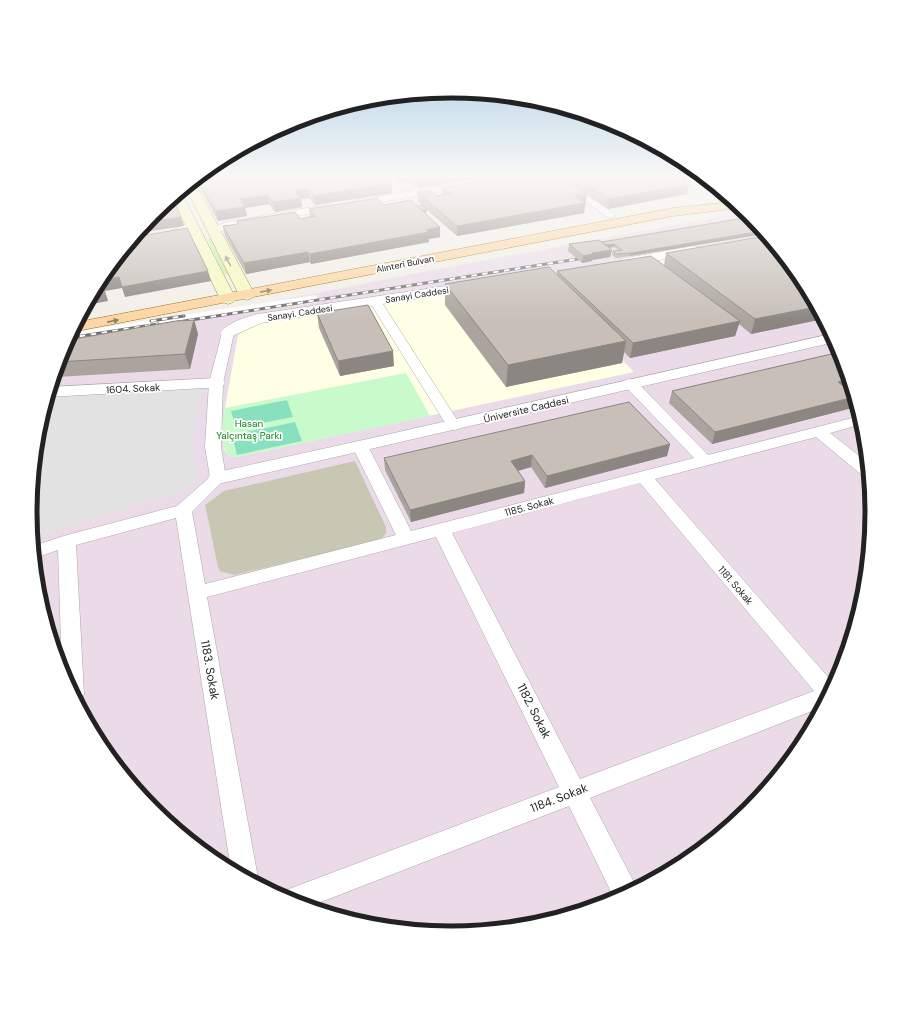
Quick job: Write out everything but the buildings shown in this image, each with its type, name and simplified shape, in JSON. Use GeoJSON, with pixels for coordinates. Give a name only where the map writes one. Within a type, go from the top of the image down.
{"type":"FeatureCollection","features":[{"type":"Feature","properties":{"kind":"main road"},"geometry":{"type":"LineString","coordinates":[[191,225],[225,294]]}},
{"type":"Feature","properties":{"kind":"main road","name":"Alınteri Bulvarı"},"geometry":{"type":"LineString","coordinates":[[81,326],[225,294],[562,225]]}},
{"type":"Feature","properties":{"kind":"main road","name":"Alınteri Bulvarı"},"geometry":{"type":"LineString","coordinates":[[244,290],[602,225]]}},
{"type":"Feature","properties":{"kind":"main road"},"geometry":{"type":"LineString","coordinates":[[193,229],[211,227],[244,290]]}},
{"type":"Feature","properties":{"kind":"main road","name":"Alınteri Bulvarı"},"geometry":{"type":"LineString","coordinates":[[87,314],[225,294]]}},
{"type":"Feature","properties":{"kind":"street"},"geometry":{"type":"LineString","coordinates":[[211,227],[228,225]]}},
{"type":"Feature","properties":{"kind":"street"},"geometry":{"type":"LineString","coordinates":[[168,234],[193,229]]}},
{"type":"Feature","properties":{"kind":"street"},"geometry":{"type":"LineString","coordinates":[[615,264],[706,248]]}},
{"type":"Feature","properties":{"kind":"street","name":"Sanayi Caddesi"},"geometry":{"type":"LineString","coordinates":[[375,301],[486,284]]}},
{"type":"Feature","properties":{"kind":"street"},"geometry":{"type":"LineString","coordinates":[[375,301],[454,426]]}},
{"type":"Feature","properties":{"kind":"street","name":"Sanayi. Caddesi"},"geometry":{"type":"LineString","coordinates":[[228,333],[241,325],[258,319],[375,301]]}},
{"type":"Feature","properties":{"kind":"street"},"geometry":{"type":"LineString","coordinates":[[39,550],[67,541],[182,510],[218,478],[213,447],[216,383],[228,333]]}},
{"type":"Feature","properties":{"kind":"street","name":"Üniversite Caddesi"},"geometry":{"type":"LineString","coordinates":[[218,478],[361,448],[630,384],[827,339]]}},
{"type":"Feature","properties":{"kind":"street","name":"1604. Sokak"},"geometry":{"type":"LineString","coordinates":[[55,392],[216,383]]}},
{"type":"Feature","properties":{"kind":"street"},"geometry":{"type":"LineString","coordinates":[[630,384],[704,460]]}},
{"type":"Feature","properties":{"kind":"street","name":"1185. Sokak"},"geometry":{"type":"LineString","coordinates":[[197,592],[855,422]]}},
{"type":"Feature","properties":{"kind":"street"},"geometry":{"type":"LineString","coordinates":[[818,431],[862,466]]}},
{"type":"Feature","properties":{"kind":"street"},"geometry":{"type":"LineString","coordinates":[[361,448],[406,538]]}},
{"type":"Feature","properties":{"kind":"street","name":"1181. Sokak"},"geometry":{"type":"LineString","coordinates":[[643,476],[825,689]]}},
{"type":"Feature","properties":{"kind":"street","name":"1183. Sokak"},"geometry":{"type":"LineString","coordinates":[[182,510],[244,871]]}},
{"type":"Feature","properties":{"kind":"street","name":"1182. Sokak"},"geometry":{"type":"LineString","coordinates":[[441,529],[623,889]]}},
{"type":"Feature","properties":{"kind":"street"},"geometry":{"type":"LineString","coordinates":[[67,541],[72,679]]}},
{"type":"Feature","properties":{"kind":"street","name":"1184. Sokak"},"geometry":{"type":"LineString","coordinates":[[299,897],[822,697]]}},
{"type":"Feature","properties":{"kind":"shaded area"},"geometry":{"type":"Polygon","coordinates":[[[676,225],[748,225],[779,260],[795,282],[822,329],[843,379],[851,405],[857,432],[864,485],[864,540],[861,567],[851,620],[843,646],[810,720],[779,765],[762,785],[724,824],[703,841],[681,857],[634,884],[584,905],[532,919],[478,926],[424,926],[397,923],[370,919],[318,905],[268,884],[244,871],[221,857],[178,824],[158,805],[123,765],[92,719],[80,696],[59,646],[51,620],[45,593],[38,540],[38,485],[45,432],[59,379],[75,340],[433,270],[676,225]]]}},
{"type":"Feature","properties":{"kind":"shaded area"},"geometry":{"type":"Polygon","coordinates":[[[765,243],[794,281],[591,329],[634,372],[236,457],[229,456],[224,450],[222,432],[238,335],[255,323],[765,243]]]}},
{"type":"Feature","properties":{"kind":"shaded area"},"geometry":{"type":"Polygon","coordinates":[[[203,388],[193,438],[198,479],[186,490],[38,536],[38,485],[45,432],[53,398],[203,388]]]}},
{"type":"Feature","properties":{"kind":"shaded area"},"geometry":{"type":"Polygon","coordinates":[[[355,461],[386,527],[386,533],[381,540],[234,575],[220,571],[205,505],[224,491],[355,461]]]}},
{"type":"Feature","properties":{"kind":"green space"},"geometry":{"type":"Polygon","coordinates":[[[213,238],[230,274],[224,275],[207,239],[213,238]]]}},
{"type":"Feature","properties":{"kind":"green space","name":"Hasan Yalçıntaş Parkı"},"geometry":{"type":"Polygon","coordinates":[[[406,373],[430,416],[236,457],[229,456],[223,446],[222,427],[225,408],[406,373]]]}},
{"type":"Feature","properties":{"kind":"green space"},"geometry":{"type":"Polygon","coordinates":[[[287,400],[293,417],[236,428],[231,411],[287,400]]]}},
{"type":"Feature","properties":{"kind":"green space"},"geometry":{"type":"Polygon","coordinates":[[[295,422],[302,441],[237,455],[232,435],[295,422]]]}},
{"type":"Feature","properties":{"kind":"pier"},"geometry":{"type":"Polygon","coordinates":[[[316,295],[319,302],[76,338],[79,331],[316,295]]]}},
{"type":"Feature","properties":{"kind":"railway"},"geometry":{"type":"LineString","coordinates":[[178,322],[578,259]]}},
{"type":"Feature","properties":{"kind":"railway"},"geometry":{"type":"LineString","coordinates":[[151,321],[184,316]]}},
{"type":"Feature","properties":{"kind":"railway"},"geometry":{"type":"LineString","coordinates":[[77,337],[158,324]]}}]}
